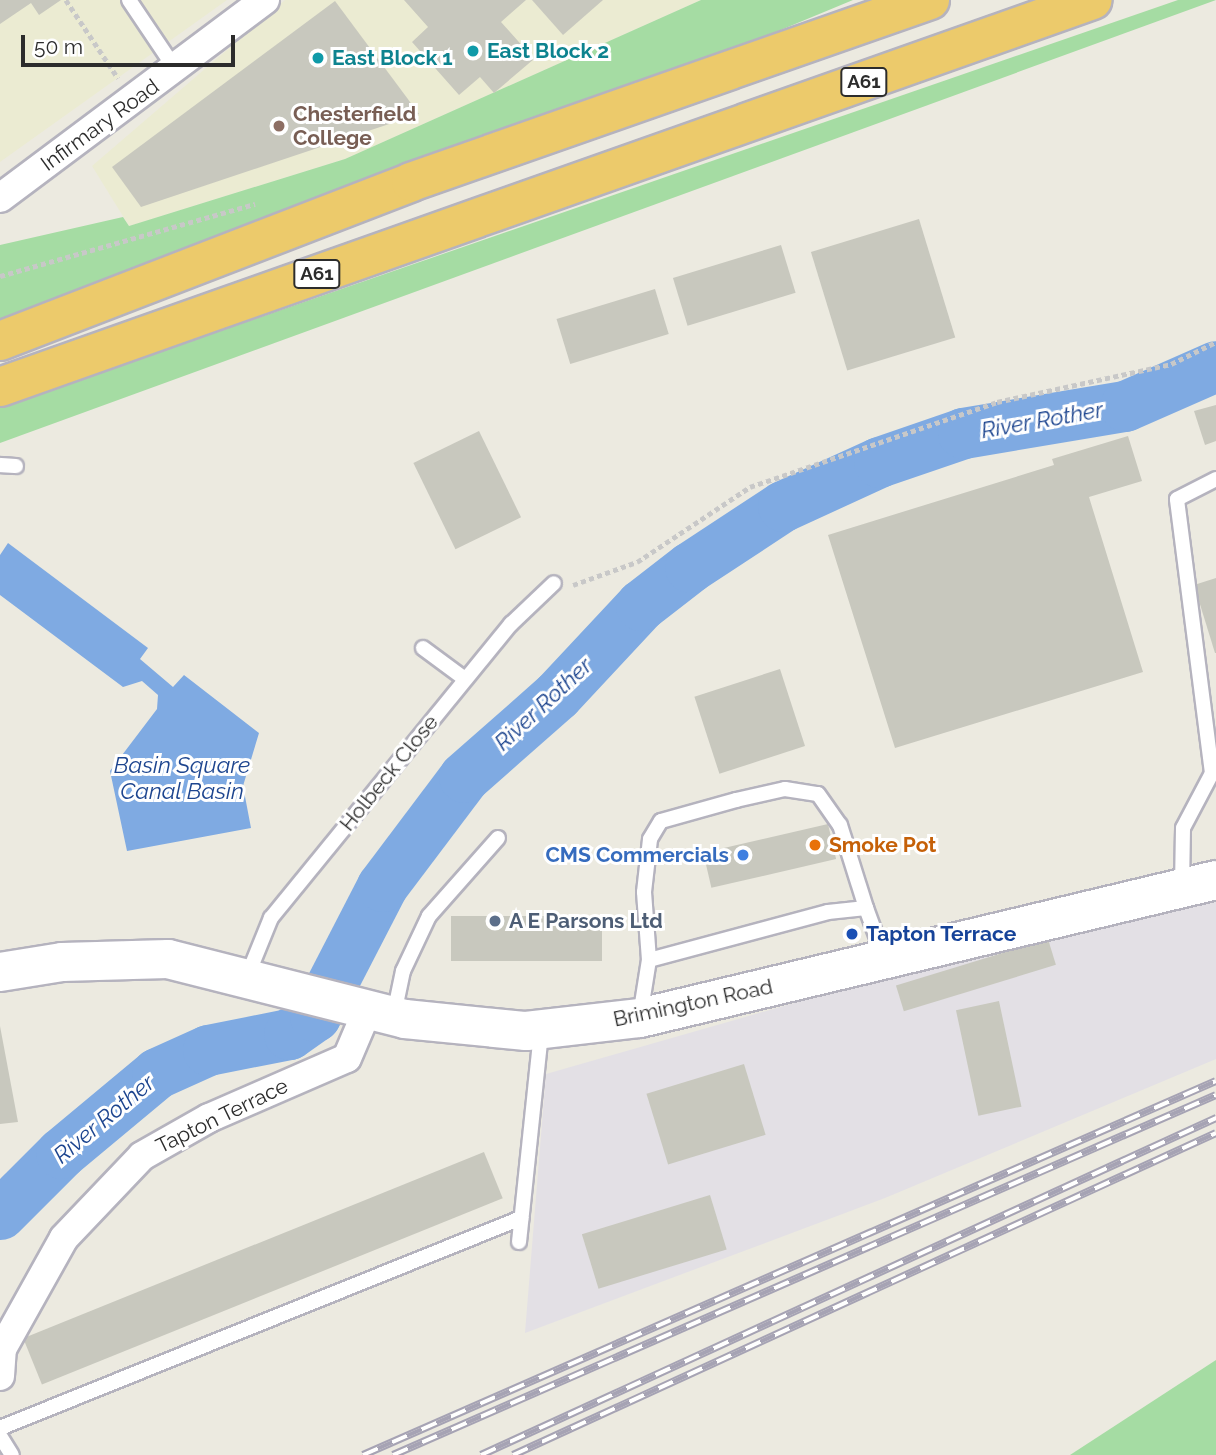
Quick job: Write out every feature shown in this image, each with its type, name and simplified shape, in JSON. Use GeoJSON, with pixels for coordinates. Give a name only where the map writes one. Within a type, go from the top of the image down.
{"type":"FeatureCollection","features":[{"type":"Feature","properties":{"kind":"highway","name":"A61"},"geometry":{"type":"LineString","coordinates":[[0,341],[411,182],[930,0]]}},
{"type":"Feature","properties":{"kind":"highway","name":"A61"},"geometry":{"type":"LineString","coordinates":[[0,387],[1093,0]]}},
{"type":"Feature","properties":{"kind":"main road","name":"Brimington Road"},"geometry":{"type":"LineString","coordinates":[[0,972],[62,962],[168,959],[380,1014],[490,1029],[541,1029],[640,1018],[1199,884]]}},
{"type":"Feature","properties":{"kind":"street","name":"Infirmary Road"},"geometry":{"type":"LineString","coordinates":[[2,193],[176,70],[265,0]]}},
{"type":"Feature","properties":{"kind":"street","name":"Tapton Terrace"},"geometry":{"type":"LineString","coordinates":[[0,1376],[2,1349],[64,1238],[142,1156],[209,1118],[347,1058],[380,1014]]}},
{"type":"Feature","properties":{"kind":"lane"},"geometry":{"type":"LineString","coordinates":[[129,0],[176,70]]}},
{"type":"Feature","properties":{"kind":"lane"},"geometry":{"type":"LineString","coordinates":[[0,466],[16,466]]}},
{"type":"Feature","properties":{"kind":"lane"},"geometry":{"type":"LineString","coordinates":[[1199,884],[1183,828],[1214,773],[1177,499],[1216,479]]}},
{"type":"Feature","properties":{"kind":"lane","name":"Holbeck Close"},"geometry":{"type":"LineString","coordinates":[[246,978],[271,918],[465,679],[554,583]]}},
{"type":"Feature","properties":{"kind":"lane"},"geometry":{"type":"LineString","coordinates":[[423,648],[465,679]]}},
{"type":"Feature","properties":{"kind":"lane"},"geometry":{"type":"LineString","coordinates":[[640,1018],[649,960],[644,892],[650,839],[661,821],[736,800],[785,789],[818,794],[840,825],[884,958]]}},
{"type":"Feature","properties":{"kind":"lane"},"geometry":{"type":"LineString","coordinates":[[380,1014],[429,916],[498,838]]}},
{"type":"Feature","properties":{"kind":"lane"},"geometry":{"type":"LineString","coordinates":[[649,960],[828,912],[866,908]]}},
{"type":"Feature","properties":{"kind":"lane"},"geometry":{"type":"LineString","coordinates":[[519,1242],[541,1029]]}},
{"type":"Feature","properties":{"kind":"lane"},"geometry":{"type":"LineString","coordinates":[[0,1428],[521,1218]]}},
{"type":"Feature","properties":{"kind":"lane"},"geometry":{"type":"LineString","coordinates":[[0,1436],[12,1455]]}},
{"type":"Feature","properties":{"kind":"path"},"geometry":{"type":"LineString","coordinates":[[66,0],[132,101]]}},
{"type":"Feature","properties":{"kind":"path"},"geometry":{"type":"LineString","coordinates":[[554,583],[575,586],[637,562],[750,487],[997,402],[1171,364],[1216,342]]}},
{"type":"Feature","properties":{"kind":"shaded area"},"geometry":{"type":"Polygon","coordinates":[[[0,0],[227,0],[0,162],[0,0]]]}},
{"type":"Feature","properties":{"kind":"shaded area","name":"Chesterfield College"},"geometry":{"type":"Polygon","coordinates":[[[285,0],[701,0],[345,159],[129,226],[92,166],[285,0]]]}},
{"type":"Feature","properties":{"kind":"shaded area"},"geometry":{"type":"Polygon","coordinates":[[[1216,902],[1216,1059],[885,1198],[525,1333],[546,1074],[885,977],[1216,902]]]}},
{"type":"Feature","properties":{"kind":"green space"},"geometry":{"type":"Polygon","coordinates":[[[701,0],[853,0],[665,78],[0,320],[0,245],[123,217],[129,226],[345,159],[701,0]]]}},
{"type":"Feature","properties":{"kind":"green space"},"geometry":{"type":"Polygon","coordinates":[[[1178,0],[1216,0],[0,443],[0,407],[1178,0]]]}},
{"type":"Feature","properties":{"kind":"green space"},"geometry":{"type":"Polygon","coordinates":[[[1216,1360],[1216,1455],[1070,1455],[1216,1360]]]}},
{"type":"Feature","properties":{"kind":"water","name":"Basin Square Canal Basin"},"geometry":{"type":"Polygon","coordinates":[[[8,543],[148,648],[140,659],[173,687],[184,675],[259,733],[243,786],[251,828],[127,851],[110,771],[157,709],[158,695],[142,681],[123,687],[0,595],[0,555],[8,543]]]}},
{"type":"Feature","properties":{"kind":"building"},"geometry":{"type":"Polygon","coordinates":[[[0,0],[61,0],[39,15],[31,3],[0,24],[0,0]]]}},
{"type":"Feature","properties":{"kind":"building","name":"East Block 2"},"geometry":{"type":"Polygon","coordinates":[[[404,0],[526,0],[501,22],[534,59],[494,93],[480,77],[459,95],[412,42],[428,27],[404,0]]]}},
{"type":"Feature","properties":{"kind":"building","name":"East Block 2"},"geometry":{"type":"Polygon","coordinates":[[[532,0],[603,0],[563,35],[532,0]]]}},
{"type":"Feature","properties":{"kind":"building","name":"East Block 1"},"geometry":{"type":"Polygon","coordinates":[[[335,1],[419,114],[141,207],[112,167],[335,1]]]}},
{"type":"Feature","properties":{"kind":"building"},"geometry":{"type":"Polygon","coordinates":[[[919,219],[955,338],[847,371],[811,252],[919,219]]]}},
{"type":"Feature","properties":{"kind":"building"},"geometry":{"type":"Polygon","coordinates":[[[781,245],[796,293],[688,326],[673,278],[781,245]]]}},
{"type":"Feature","properties":{"kind":"building"},"geometry":{"type":"Polygon","coordinates":[[[655,289],[669,334],[570,364],[557,319],[655,289]]]}},
{"type":"Feature","properties":{"kind":"building"},"geometry":{"type":"Polygon","coordinates":[[[1216,405],[1216,441],[1205,445],[1194,411],[1216,405]]]}},
{"type":"Feature","properties":{"kind":"building"},"geometry":{"type":"Polygon","coordinates":[[[479,431],[521,517],[455,549],[413,463],[479,431]]]}},
{"type":"Feature","properties":{"kind":"building"},"geometry":{"type":"Polygon","coordinates":[[[1128,436],[1142,481],[1089,497],[1143,672],[895,748],[828,535],[1054,465],[1052,459],[1128,436]]]}},
{"type":"Feature","properties":{"kind":"building"},"geometry":{"type":"Polygon","coordinates":[[[1216,578],[1216,653],[1215,653],[1194,585],[1216,578]]]}},
{"type":"Feature","properties":{"kind":"building"},"geometry":{"type":"Polygon","coordinates":[[[780,669],[805,746],[719,774],[694,697],[780,669]]]}},
{"type":"Feature","properties":{"kind":"building"},"geometry":{"type":"Polygon","coordinates":[[[828,824],[836,859],[711,888],[703,853],[828,824]]]}},
{"type":"Feature","properties":{"kind":"building"},"geometry":{"type":"Polygon","coordinates":[[[451,916],[602,916],[602,961],[451,961],[451,916]]]}},
{"type":"Feature","properties":{"kind":"building"},"geometry":{"type":"Polygon","coordinates":[[[1048,939],[1056,965],[904,1011],[896,985],[1048,939]]]}},
{"type":"Feature","properties":{"kind":"building"},"geometry":{"type":"Polygon","coordinates":[[[999,1001],[1021,1107],[978,1116],[956,1010],[999,1001]]]}},
{"type":"Feature","properties":{"kind":"building"},"geometry":{"type":"Polygon","coordinates":[[[0,1026],[18,1122],[0,1124],[0,1026]]]}},
{"type":"Feature","properties":{"kind":"building"},"geometry":{"type":"Polygon","coordinates":[[[744,1064],[766,1135],[668,1165],[646,1094],[744,1064]]]}},
{"type":"Feature","properties":{"kind":"building"},"geometry":{"type":"Polygon","coordinates":[[[484,1152],[503,1198],[42,1385],[23,1338],[484,1152]]]}},
{"type":"Feature","properties":{"kind":"building"},"geometry":{"type":"Polygon","coordinates":[[[710,1195],[727,1250],[599,1289],[582,1234],[710,1195]]]}},
{"type":"Feature","properties":{"kind":"waterway","name":"River Rother"},"geometry":{"type":"LineString","coordinates":[[0,1214],[61,1153],[157,1073],[208,1050],[289,1034],[315,1016],[382,886],[464,777],[557,695],[641,605],[690,567],[783,506],[879,462],[963,433],[1125,406],[1216,366]]}},
{"type":"Feature","properties":{"kind":"railway"},"geometry":{"type":"LineString","coordinates":[[363,1455],[1216,1081]]}},
{"type":"Feature","properties":{"kind":"railway"},"geometry":{"type":"LineString","coordinates":[[393,1455],[1216,1095]]}},
{"type":"Feature","properties":{"kind":"railway"},"geometry":{"type":"LineString","coordinates":[[481,1455],[1216,1118]]}},
{"type":"Feature","properties":{"kind":"railway"},"geometry":{"type":"LineString","coordinates":[[513,1455],[1216,1133]]}},
{"type":"Feature","properties":{"kind":"place","name":"East Block 2"},"geometry":{"type":"Point","coordinates":[473,51]}},
{"type":"Feature","properties":{"kind":"place","name":"East Block 1"},"geometry":{"type":"Point","coordinates":[318,58]}},
{"type":"Feature","properties":{"kind":"place","name":"Chesterfield College"},"geometry":{"type":"Point","coordinates":[279,126]}},
{"type":"Feature","properties":{"kind":"place","name":"Smoke Pot"},"geometry":{"type":"Point","coordinates":[815,845]}},
{"type":"Feature","properties":{"kind":"place","name":"CMS Commercials"},"geometry":{"type":"Point","coordinates":[743,855]}},
{"type":"Feature","properties":{"kind":"place","name":"A E Parsons Ltd"},"geometry":{"type":"Point","coordinates":[495,921]}},
{"type":"Feature","properties":{"kind":"place","name":"Tapton Terrace"},"geometry":{"type":"Point","coordinates":[852,934]}}]}
